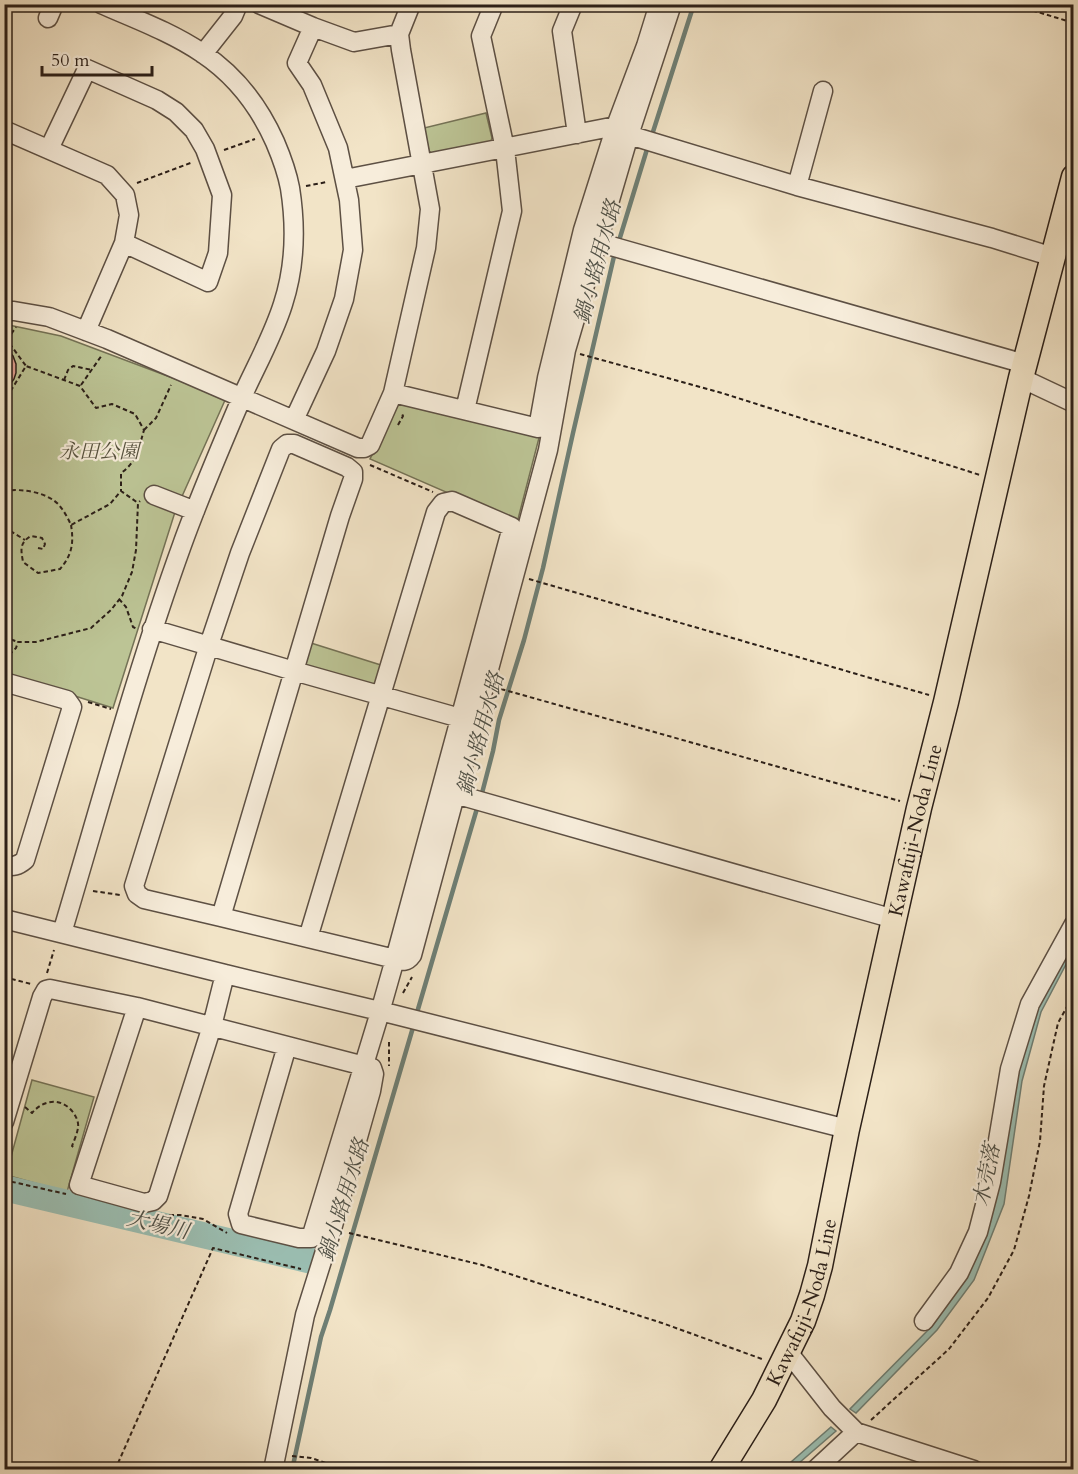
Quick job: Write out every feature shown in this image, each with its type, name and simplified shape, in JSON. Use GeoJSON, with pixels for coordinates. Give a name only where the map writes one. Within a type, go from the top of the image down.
{"type":"FeatureCollection","features":[{"type":"Feature","properties":{"kind":"main road","name":"Kawafuji-Noda Line"},"geometry":{"type":"LineString","coordinates":[[721,1470],[764,1400],[785,1359],[803,1321],[820,1266],[847,1130],[919,808],[1023,371],[1074,177]]}},
{"type":"Feature","properties":{"kind":"street"},"geometry":{"type":"LineString","coordinates":[[58,940],[146,629],[242,398],[268,342],[283,303],[294,245],[290,185],[271,134],[254,102],[230,75],[203,54],[176,37],[100,4]]}},
{"type":"Feature","properties":{"kind":"street"},"geometry":{"type":"LineString","coordinates":[[203,54],[233,16],[238,4]]}},
{"type":"Feature","properties":{"kind":"street"},"geometry":{"type":"LineString","coordinates":[[259,4],[354,42],[399,34]]}},
{"type":"Feature","properties":{"kind":"street"},"geometry":{"type":"LineString","coordinates":[[4,311],[49,317],[358,448],[370,445],[393,393],[426,248],[430,209],[399,34],[411,4]]}},
{"type":"Feature","properties":{"kind":"street"},"geometry":{"type":"LineString","coordinates":[[465,410],[512,211],[505,149],[481,36],[494,4]]}},
{"type":"Feature","properties":{"kind":"street"},"geometry":{"type":"LineString","coordinates":[[573,4],[562,31],[577,134]]}},
{"type":"Feature","properties":{"kind":"street"},"geometry":{"type":"LineString","coordinates":[[221,917],[353,479],[352,472],[347,467],[294,444],[287,444],[281,449],[240,553],[134,886],[137,894],[144,899],[402,962],[408,960],[412,955],[548,450],[566,350],[611,246],[622,130],[659,4]]}},
{"type":"Feature","properties":{"kind":"street"},"geometry":{"type":"LineString","coordinates":[[393,393],[538,428],[547,378],[582,230],[672,4]]}},
{"type":"Feature","properties":{"kind":"street"},"geometry":{"type":"LineString","coordinates":[[294,420],[326,351],[344,299],[353,250],[349,200],[338,148],[312,85],[297,63],[313,27]]}},
{"type":"Feature","properties":{"kind":"street"},"geometry":{"type":"LineString","coordinates":[[50,149],[87,69],[157,100],[176,112],[194,130],[208,156],[222,195],[218,253],[208,282],[124,243]]}},
{"type":"Feature","properties":{"kind":"street"},"geometry":{"type":"LineString","coordinates":[[797,186],[823,91]]}},
{"type":"Feature","properties":{"kind":"street"},"geometry":{"type":"LineString","coordinates":[[4,130],[107,175],[125,195],[129,215],[124,243],[86,331]]}},
{"type":"Feature","properties":{"kind":"street"},"geometry":{"type":"LineString","coordinates":[[345,179],[577,134],[622,130],[797,186],[1053,256]]}},
{"type":"Feature","properties":{"kind":"street"},"geometry":{"type":"LineString","coordinates":[[611,246],[1023,371],[1074,403]]}},
{"type":"Feature","properties":{"kind":"street"},"geometry":{"type":"LineString","coordinates":[[146,499],[195,512]]}},
{"type":"Feature","properties":{"kind":"street"},"geometry":{"type":"LineString","coordinates":[[287,1046],[238,1214],[241,1224],[299,1238],[311,1238],[395,959],[512,527],[452,501],[443,503],[436,512],[308,938]]}},
{"type":"Feature","properties":{"kind":"street"},"geometry":{"type":"LineString","coordinates":[[146,629],[460,718]]}},
{"type":"Feature","properties":{"kind":"street"},"geometry":{"type":"LineString","coordinates":[[4,682],[67,700],[72,707],[25,860],[12,867],[4,865]]}},
{"type":"Feature","properties":{"kind":"street"},"geometry":{"type":"LineString","coordinates":[[455,794],[894,920]]}},
{"type":"Feature","properties":{"kind":"street"},"geometry":{"type":"LineString","coordinates":[[4,919],[58,940],[225,974],[847,1130]]}},
{"type":"Feature","properties":{"kind":"street"},"geometry":{"type":"LineString","coordinates":[[924,1321],[959,1273],[978,1232],[991,1182],[1010,1069],[1030,1004],[1074,924]]}},
{"type":"Feature","properties":{"kind":"street"},"geometry":{"type":"LineString","coordinates":[[137,1007],[79,1185],[144,1203],[153,1201],[158,1196],[212,1026],[225,974]]}},
{"type":"Feature","properties":{"kind":"street"},"geometry":{"type":"LineString","coordinates":[[8,1130],[45,989],[137,1007],[372,1068],[374,1074],[371,1090],[305,1315],[273,1470]]}},
{"type":"Feature","properties":{"kind":"street"},"geometry":{"type":"LineString","coordinates":[[785,1359],[856,1432],[974,1470]]}},
{"type":"Feature","properties":{"kind":"street"},"geometry":{"type":"LineString","coordinates":[[815,1470],[856,1432]]}},
{"type":"Feature","properties":{"kind":"path"},"geometry":{"type":"LineString","coordinates":[[1011,4],[1074,23]]}},
{"type":"Feature","properties":{"kind":"path"},"geometry":{"type":"LineString","coordinates":[[120,189],[258,138]]}},
{"type":"Feature","properties":{"kind":"path"},"geometry":{"type":"LineString","coordinates":[[302,187],[345,179]]}},
{"type":"Feature","properties":{"kind":"path"},"geometry":{"type":"LineString","coordinates":[[4,340],[7,340],[26,366],[80,386],[96,408],[112,404],[135,414],[144,430]]}},
{"type":"Feature","properties":{"kind":"path"},"geometry":{"type":"LineString","coordinates":[[566,350],[722,393],[971,473],[997,478]]}},
{"type":"Feature","properties":{"kind":"path"},"geometry":{"type":"LineString","coordinates":[[80,386],[102,355]]}},
{"type":"Feature","properties":{"kind":"path"},"geometry":{"type":"LineString","coordinates":[[4,394],[10,392],[26,366]]}},
{"type":"Feature","properties":{"kind":"path"},"geometry":{"type":"LineString","coordinates":[[64,380],[68,370],[73,366],[92,370]]}},
{"type":"Feature","properties":{"kind":"path"},"geometry":{"type":"LineString","coordinates":[[71,525],[110,504],[121,491],[121,472],[129,467],[135,458],[144,430],[156,418],[171,385]]}},
{"type":"Feature","properties":{"kind":"path"},"geometry":{"type":"LineString","coordinates":[[4,491],[30,492],[47,496],[58,504],[71,525],[72,549],[60,569],[38,573],[23,562],[21,547],[25,540],[31,536],[42,538],[45,544],[43,549],[38,548]]}},
{"type":"Feature","properties":{"kind":"path"},"geometry":{"type":"LineString","coordinates":[[4,637],[18,642],[36,642],[91,628],[111,610],[132,572],[146,499],[121,491]]}},
{"type":"Feature","properties":{"kind":"path"},"geometry":{"type":"LineString","coordinates":[[4,527],[25,540]]}},
{"type":"Feature","properties":{"kind":"path"},"geometry":{"type":"LineString","coordinates":[[514,575],[946,702]]}},
{"type":"Feature","properties":{"kind":"path"},"geometry":{"type":"LineString","coordinates":[[119,599],[126,607],[133,627],[146,629]]}},
{"type":"Feature","properties":{"kind":"path"},"geometry":{"type":"LineString","coordinates":[[4,660],[16,648],[18,642]]}},
{"type":"Feature","properties":{"kind":"path"},"geometry":{"type":"LineString","coordinates":[[485,685],[919,808]]}},
{"type":"Feature","properties":{"kind":"path"},"geometry":{"type":"LineString","coordinates":[[71,703],[78,700],[115,710]]}},
{"type":"Feature","properties":{"kind":"path"},"geometry":{"type":"LineString","coordinates":[[88,890],[127,896],[137,894]]}},
{"type":"Feature","properties":{"kind":"path"},"geometry":{"type":"LineString","coordinates":[[4,977],[45,989],[58,940]]}},
{"type":"Feature","properties":{"kind":"path"},"geometry":{"type":"LineString","coordinates":[[21,1103],[32,1113],[48,1103],[64,1103],[78,1119],[78,1128],[72,1146],[89,1153]]}},
{"type":"Feature","properties":{"kind":"path"},"geometry":{"type":"LineString","coordinates":[[4,1160],[8,1130]]}},
{"type":"Feature","properties":{"kind":"path"},"geometry":{"type":"LineString","coordinates":[[4,1180],[69,1195]]}},
{"type":"Feature","properties":{"kind":"path"},"geometry":{"type":"LineString","coordinates":[[157,1216],[197,1217],[224,1232],[235,1235]]}},
{"type":"Feature","properties":{"kind":"path"},"geometry":{"type":"LineString","coordinates":[[332,1229],[482,1265],[662,1323],[785,1359]]}},
{"type":"Feature","properties":{"kind":"path"},"geometry":{"type":"LineString","coordinates":[[115,1470],[213,1248],[318,1274]]}},
{"type":"Feature","properties":{"kind":"path"},"geometry":{"type":"LineString","coordinates":[[297,1457],[311,1458],[348,1470]]}},
{"type":"Feature","properties":{"kind":"green space"},"geometry":{"type":"Polygon","coordinates":[[[486,113],[492,138],[490,143],[432,154],[429,151],[424,128],[486,113]]]}},
{"type":"Feature","properties":{"kind":"green space","name":"永田公園"},"geometry":{"type":"Polygon","coordinates":[[[4,324],[61,336],[226,398],[175,512],[113,708],[5,674],[4,324]]]}},
{"type":"Feature","properties":{"kind":"green space"},"geometry":{"type":"Polygon","coordinates":[[[401,403],[540,434],[517,523],[370,459],[396,407],[401,403]]]}},
{"type":"Feature","properties":{"kind":"green space"},"geometry":{"type":"Polygon","coordinates":[[[311,643],[384,666],[374,686],[305,665],[311,643]]]}},
{"type":"Feature","properties":{"kind":"green space"},"geometry":{"type":"Polygon","coordinates":[[[32,1080],[94,1097],[67,1192],[6,1175],[32,1080]]]}},
{"type":"Feature","properties":{"kind":"water"},"geometry":{"type":"Polygon","coordinates":[[[1073,938],[1073,951],[1041,1012],[1022,1081],[1004,1204],[974,1280],[937,1330],[856,1413],[850,1409],[932,1326],[968,1274],[998,1188],[1015,1075],[1035,1008],[1073,938]]]}},
{"type":"Feature","properties":{"kind":"water"},"geometry":{"type":"Polygon","coordinates":[[[831,1427],[836,1431],[792,1469],[783,1469],[831,1427]]]}},
{"type":"Feature","properties":{"kind":"building"},"geometry":{"type":"Polygon","coordinates":[[[4,347],[13,356],[16,373],[9,386],[4,389],[4,347]]]}},
{"type":"Feature","properties":{"kind":"waterway","name":"鍋小路用水路"},"geometry":{"type":"LineString","coordinates":[[651,138],[694,4]]}},
{"type":"Feature","properties":{"kind":"waterway","name":"鍋小路用水路"},"geometry":{"type":"LineString","coordinates":[[618,244],[648,146]]}},
{"type":"Feature","properties":{"kind":"waterway","name":"鍋小路用水路"},"geometry":{"type":"LineString","coordinates":[[481,797],[499,720],[543,568],[615,252]]}},
{"type":"Feature","properties":{"kind":"waterway","name":"鍋小路用水路"},"geometry":{"type":"LineString","coordinates":[[416,1016],[478,805]]}},
{"type":"Feature","properties":{"kind":"waterway","name":"鍋小路用水路"},"geometry":{"type":"LineString","coordinates":[[292,1470],[321,1337],[414,1024]]}},
{"type":"Feature","properties":{"kind":"waterway","name":"大場川"},"geometry":{"type":"LineString","coordinates":[[4,1188],[312,1261]]}},
{"type":"Feature","properties":{"kind":"water label","name":"木売落"},"geometry":{"type":"Point","coordinates":[987,1175]}}]}
